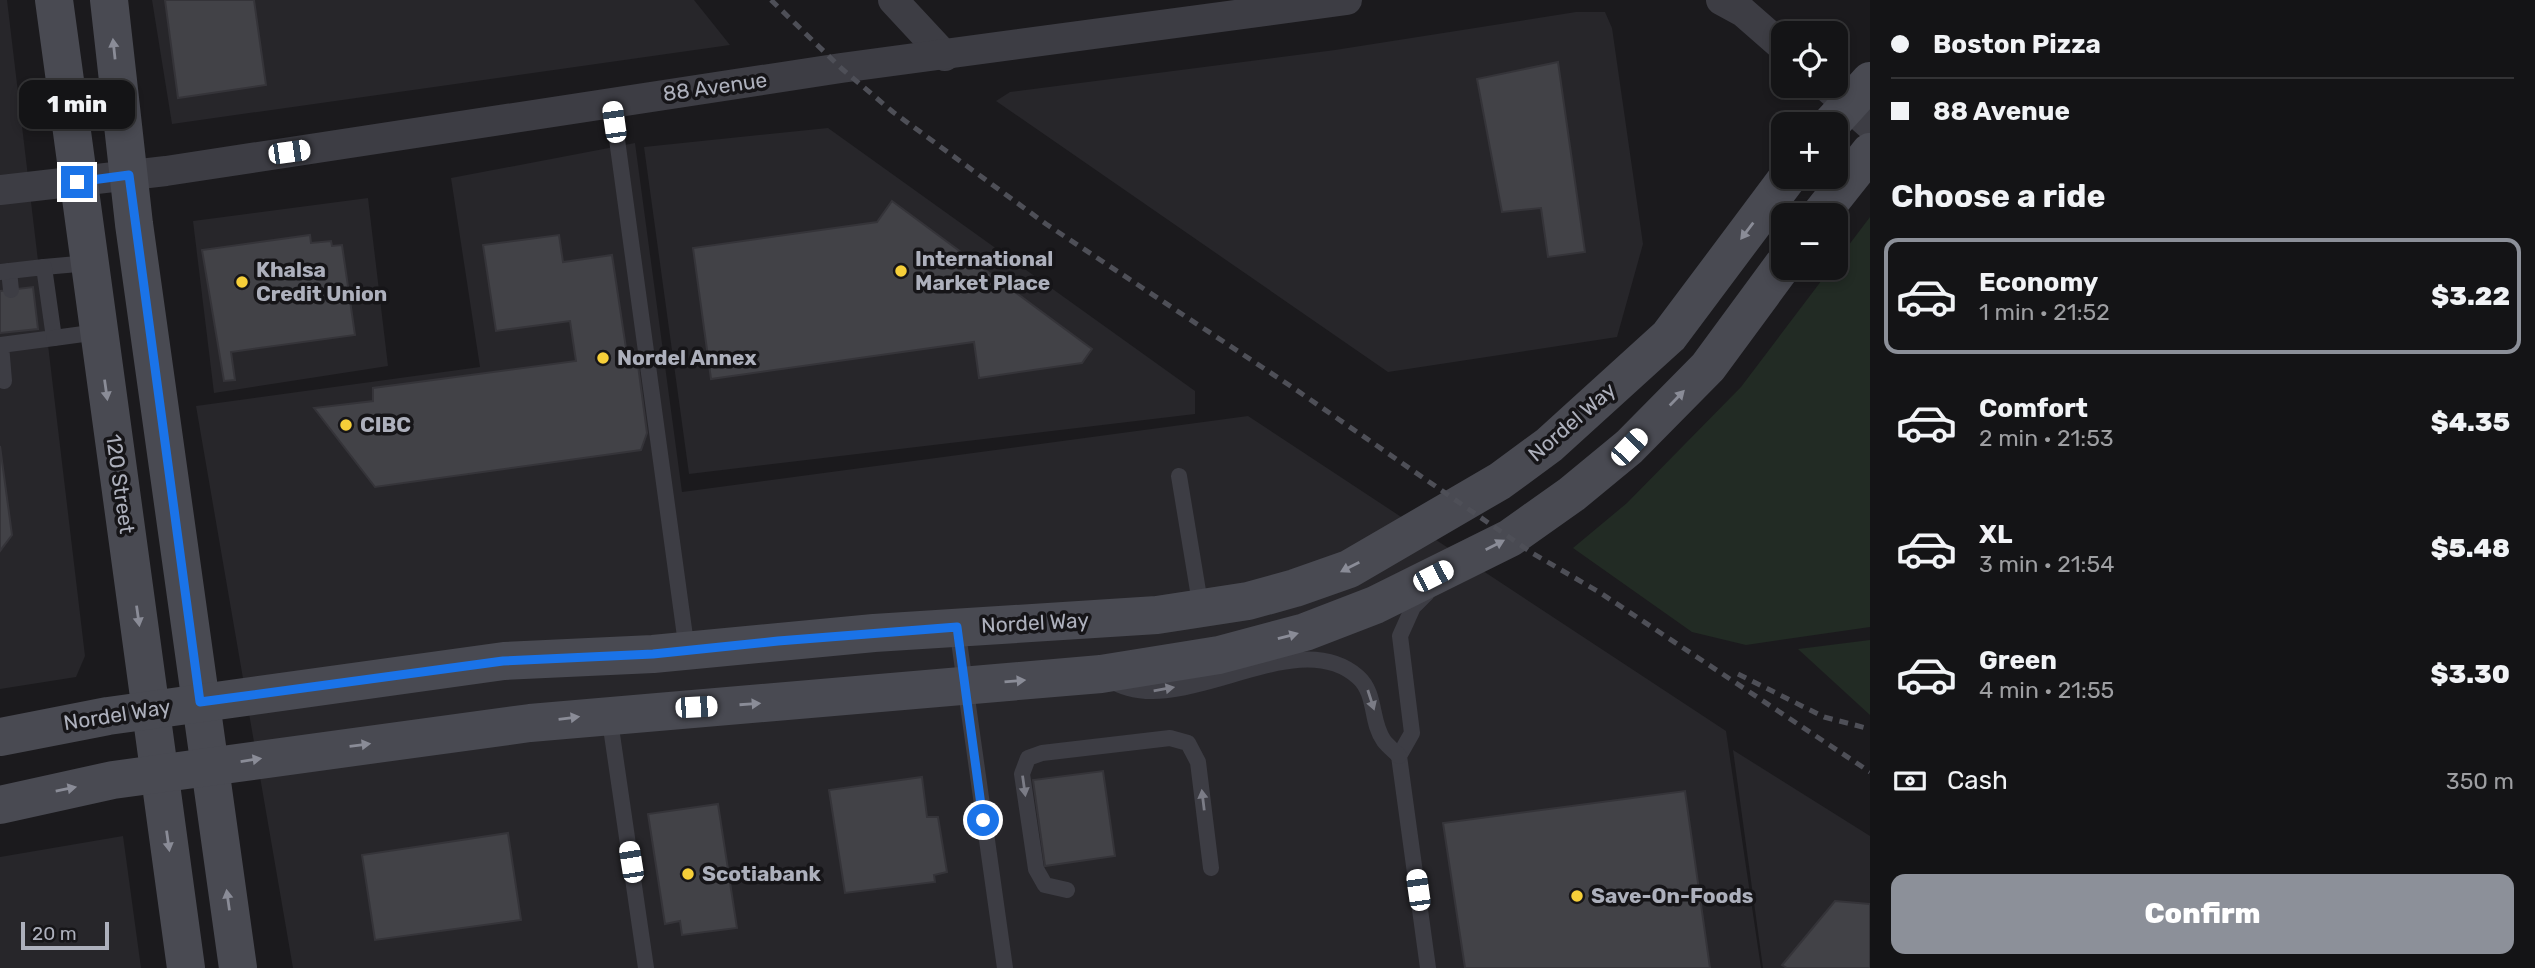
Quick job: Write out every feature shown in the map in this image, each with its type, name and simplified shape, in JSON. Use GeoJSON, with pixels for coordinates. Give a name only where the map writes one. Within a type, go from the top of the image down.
{"type":"FeatureCollection","features":[{"type":"Feature","properties":{"kind":"main road","name":"120 Street"},"geometry":{"type":"LineString","coordinates":[[54,0],[186,968]]}},
{"type":"Feature","properties":{"kind":"main road"},"geometry":{"type":"LineString","coordinates":[[108,0],[129,175],[238,968]]}},
{"type":"Feature","properties":{"kind":"main road"},"geometry":{"type":"LineString","coordinates":[[1830,203],[1870,152]]}},
{"type":"Feature","properties":{"kind":"main road","name":"Nordel Way"},"geometry":{"type":"LineString","coordinates":[[0,737],[65,722],[503,661],[687,651],[957,627],[1201,610],[1248,601],[1349,569],[1500,481],[1549,445],[1669,336],[1779,189]]}},
{"type":"Feature","properties":{"kind":"main road"},"geometry":{"type":"LineString","coordinates":[[0,805],[54,791],[159,773],[609,714],[1101,674],[1185,662],[1305,632],[1375,605],[1510,538],[1572,494],[1629,447],[1708,367],[1772,280]]}},
{"type":"Feature","properties":{"kind":"street"},"geometry":{"type":"LineString","coordinates":[[894,0],[945,56]]}},
{"type":"Feature","properties":{"kind":"street","name":"88 Avenue"},"geometry":{"type":"LineString","coordinates":[[0,190],[129,175],[612,103],[1347,0]]}},
{"type":"Feature","properties":{"kind":"street"},"geometry":{"type":"LineString","coordinates":[[1721,0],[1743,12],[1771,36]]}},
{"type":"Feature","properties":{"kind":"lane"},"geometry":{"type":"LineString","coordinates":[[612,103],[660,458],[681,590],[687,651]]}},
{"type":"Feature","properties":{"kind":"lane"},"geometry":{"type":"LineString","coordinates":[[11,290],[5,271],[89,263]]}},
{"type":"Feature","properties":{"kind":"lane"},"geometry":{"type":"LineString","coordinates":[[44,267],[54,338]]}},
{"type":"Feature","properties":{"kind":"lane"},"geometry":{"type":"LineString","coordinates":[[4,381],[0,345],[17,337],[54,338],[98,332]]}},
{"type":"Feature","properties":{"kind":"lane"},"geometry":{"type":"LineString","coordinates":[[1179,476],[1201,610]]}},
{"type":"Feature","properties":{"kind":"lane"},"geometry":{"type":"LineString","coordinates":[[1428,968],[1399,756],[1412,733],[1400,636],[1413,607],[1452,567]]}},
{"type":"Feature","properties":{"kind":"lane"},"geometry":{"type":"LineString","coordinates":[[957,627],[1005,968]]}},
{"type":"Feature","properties":{"kind":"lane"},"geometry":{"type":"LineString","coordinates":[[1101,674],[1122,688],[1136,692],[1221,678],[1290,662],[1328,662],[1357,676],[1368,689],[1382,740],[1399,756]]}},
{"type":"Feature","properties":{"kind":"lane"},"geometry":{"type":"LineString","coordinates":[[609,714],[646,968]]}},
{"type":"Feature","properties":{"kind":"lane"},"geometry":{"type":"LineString","coordinates":[[1066,890],[1045,885],[1036,869],[1022,774],[1028,758],[1042,753],[1170,738],[1188,743],[1198,762],[1211,868]]}},
{"type":"Feature","properties":{"kind":"shaded area"},"geometry":{"type":"Polygon","coordinates":[[[0,0],[7,0],[85,656],[76,677],[0,689],[0,0]]]}},
{"type":"Feature","properties":{"kind":"shaded area"},"geometry":{"type":"Polygon","coordinates":[[[152,0],[694,0],[730,45],[172,124],[152,0]]]}},
{"type":"Feature","properties":{"kind":"shaded area"},"geometry":{"type":"Polygon","coordinates":[[[1576,12],[1605,12],[1612,28],[1643,244],[1617,337],[1388,372],[996,101],[1010,92],[1335,50],[1576,12]]]}},
{"type":"Feature","properties":{"kind":"shaded area"},"geometry":{"type":"Polygon","coordinates":[[[828,128],[1195,391],[1195,414],[689,474],[644,147],[828,128]]]}},
{"type":"Feature","properties":{"kind":"shaded area"},"geometry":{"type":"Polygon","coordinates":[[[635,143],[682,492],[1248,416],[1726,731],[1761,968],[293,968],[196,406],[480,367],[451,178],[635,143]]]}},
{"type":"Feature","properties":{"kind":"shaded area"},"geometry":{"type":"Polygon","coordinates":[[[368,198],[388,366],[214,393],[193,221],[368,198]]]}},
{"type":"Feature","properties":{"kind":"shaded area"},"geometry":{"type":"Polygon","coordinates":[[[1870,217],[1870,627],[1746,645],[1692,632],[1573,548],[1627,503],[1741,387],[1822,280],[1848,280],[1848,246],[1870,217]]]}},
{"type":"Feature","properties":{"kind":"shaded area"},"geometry":{"type":"Polygon","coordinates":[[[1870,640],[1870,715],[1798,649],[1870,640]]]}},
{"type":"Feature","properties":{"kind":"shaded area"},"geometry":{"type":"Polygon","coordinates":[[[1733,750],[1870,836],[1870,968],[1763,968],[1733,750]]]}},
{"type":"Feature","properties":{"kind":"shaded area"},"geometry":{"type":"Polygon","coordinates":[[[123,836],[141,968],[0,968],[0,857],[123,836]]]}},
{"type":"Feature","properties":{"kind":"building"},"geometry":{"type":"Polygon","coordinates":[[[165,0],[254,0],[266,85],[178,98],[165,0]]]}},
{"type":"Feature","properties":{"kind":"building"},"geometry":{"type":"Polygon","coordinates":[[[1558,62],[1585,252],[1548,257],[1541,208],[1502,212],[1477,79],[1558,62]]]}},
{"type":"Feature","properties":{"kind":"building"},"geometry":{"type":"Polygon","coordinates":[[[892,201],[1092,349],[1082,363],[979,378],[974,342],[711,379],[693,248],[877,222],[892,201]]]}},
{"type":"Feature","properties":{"kind":"building"},"geometry":{"type":"Polygon","coordinates":[[[310,235],[311,243],[331,241],[332,246],[342,245],[355,335],[231,352],[235,380],[224,381],[202,250],[310,235]]]}},
{"type":"Feature","properties":{"kind":"building","name":"Nordel Annex"},"geometry":{"type":"Polygon","coordinates":[[[559,235],[563,262],[612,255],[627,355],[638,365],[647,433],[641,450],[375,487],[314,408],[373,401],[373,388],[576,361],[570,321],[496,331],[483,245],[559,235]]]}},
{"type":"Feature","properties":{"kind":"building"},"geometry":{"type":"Polygon","coordinates":[[[33,287],[38,329],[0,333],[0,291],[33,287]]]}},
{"type":"Feature","properties":{"kind":"building"},"geometry":{"type":"Polygon","coordinates":[[[0,446],[12,535],[0,551],[0,446]]]}},
{"type":"Feature","properties":{"kind":"building"},"geometry":{"type":"Polygon","coordinates":[[[1103,771],[1115,856],[1045,866],[1033,780],[1103,771]]]}},
{"type":"Feature","properties":{"kind":"building"},"geometry":{"type":"Polygon","coordinates":[[[922,777],[927,817],[938,817],[947,872],[934,875],[935,882],[845,893],[829,790],[922,777]]]}},
{"type":"Feature","properties":{"kind":"building","name":"Save-On-Foods"},"geometry":{"type":"Polygon","coordinates":[[[1685,791],[1710,968],[1465,968],[1443,823],[1685,791]]]}},
{"type":"Feature","properties":{"kind":"building"},"geometry":{"type":"Polygon","coordinates":[[[718,804],[737,928],[682,935],[680,921],[665,924],[648,814],[718,804]]]}},
{"type":"Feature","properties":{"kind":"building"},"geometry":{"type":"Polygon","coordinates":[[[508,833],[521,920],[375,940],[362,855],[508,833]]]}},
{"type":"Feature","properties":{"kind":"building"},"geometry":{"type":"Polygon","coordinates":[[[1835,901],[1870,904],[1870,968],[1787,968],[1782,965],[1835,901]]]}},
{"type":"Feature","properties":{"kind":"railway"},"geometry":{"type":"LineString","coordinates":[[771,0],[841,68],[893,112],[1046,224],[1292,387],[1532,553],[1599,592],[1870,772]]}},
{"type":"Feature","properties":{"kind":"railway"},"geometry":{"type":"LineString","coordinates":[[1738,674],[1824,717],[1870,729]]}},
{"type":"Feature","properties":{"kind":"place","name":"International Market Place"},"geometry":{"type":"Point","coordinates":[901,271]}},
{"type":"Feature","properties":{"kind":"place","name":"Khalsa Credit Union"},"geometry":{"type":"Point","coordinates":[242,282]}},
{"type":"Feature","properties":{"kind":"place","name":"Nordel Annex"},"geometry":{"type":"Point","coordinates":[603,358]}},
{"type":"Feature","properties":{"kind":"place","name":"CIBC"},"geometry":{"type":"Point","coordinates":[346,425]}},
{"type":"Feature","properties":{"kind":"place","name":"Scotiabank"},"geometry":{"type":"Point","coordinates":[688,874]}},
{"type":"Feature","properties":{"kind":"place","name":"Save-On-Foods"},"geometry":{"type":"Point","coordinates":[1577,896]}},
{"type":"Feature","properties":{"kind":"route"},"geometry":{"type":"LineString","coordinates":[[77,182],[129,175],[200,702],[503,661],[653,654],[957,627],[983,820]]}}]}
